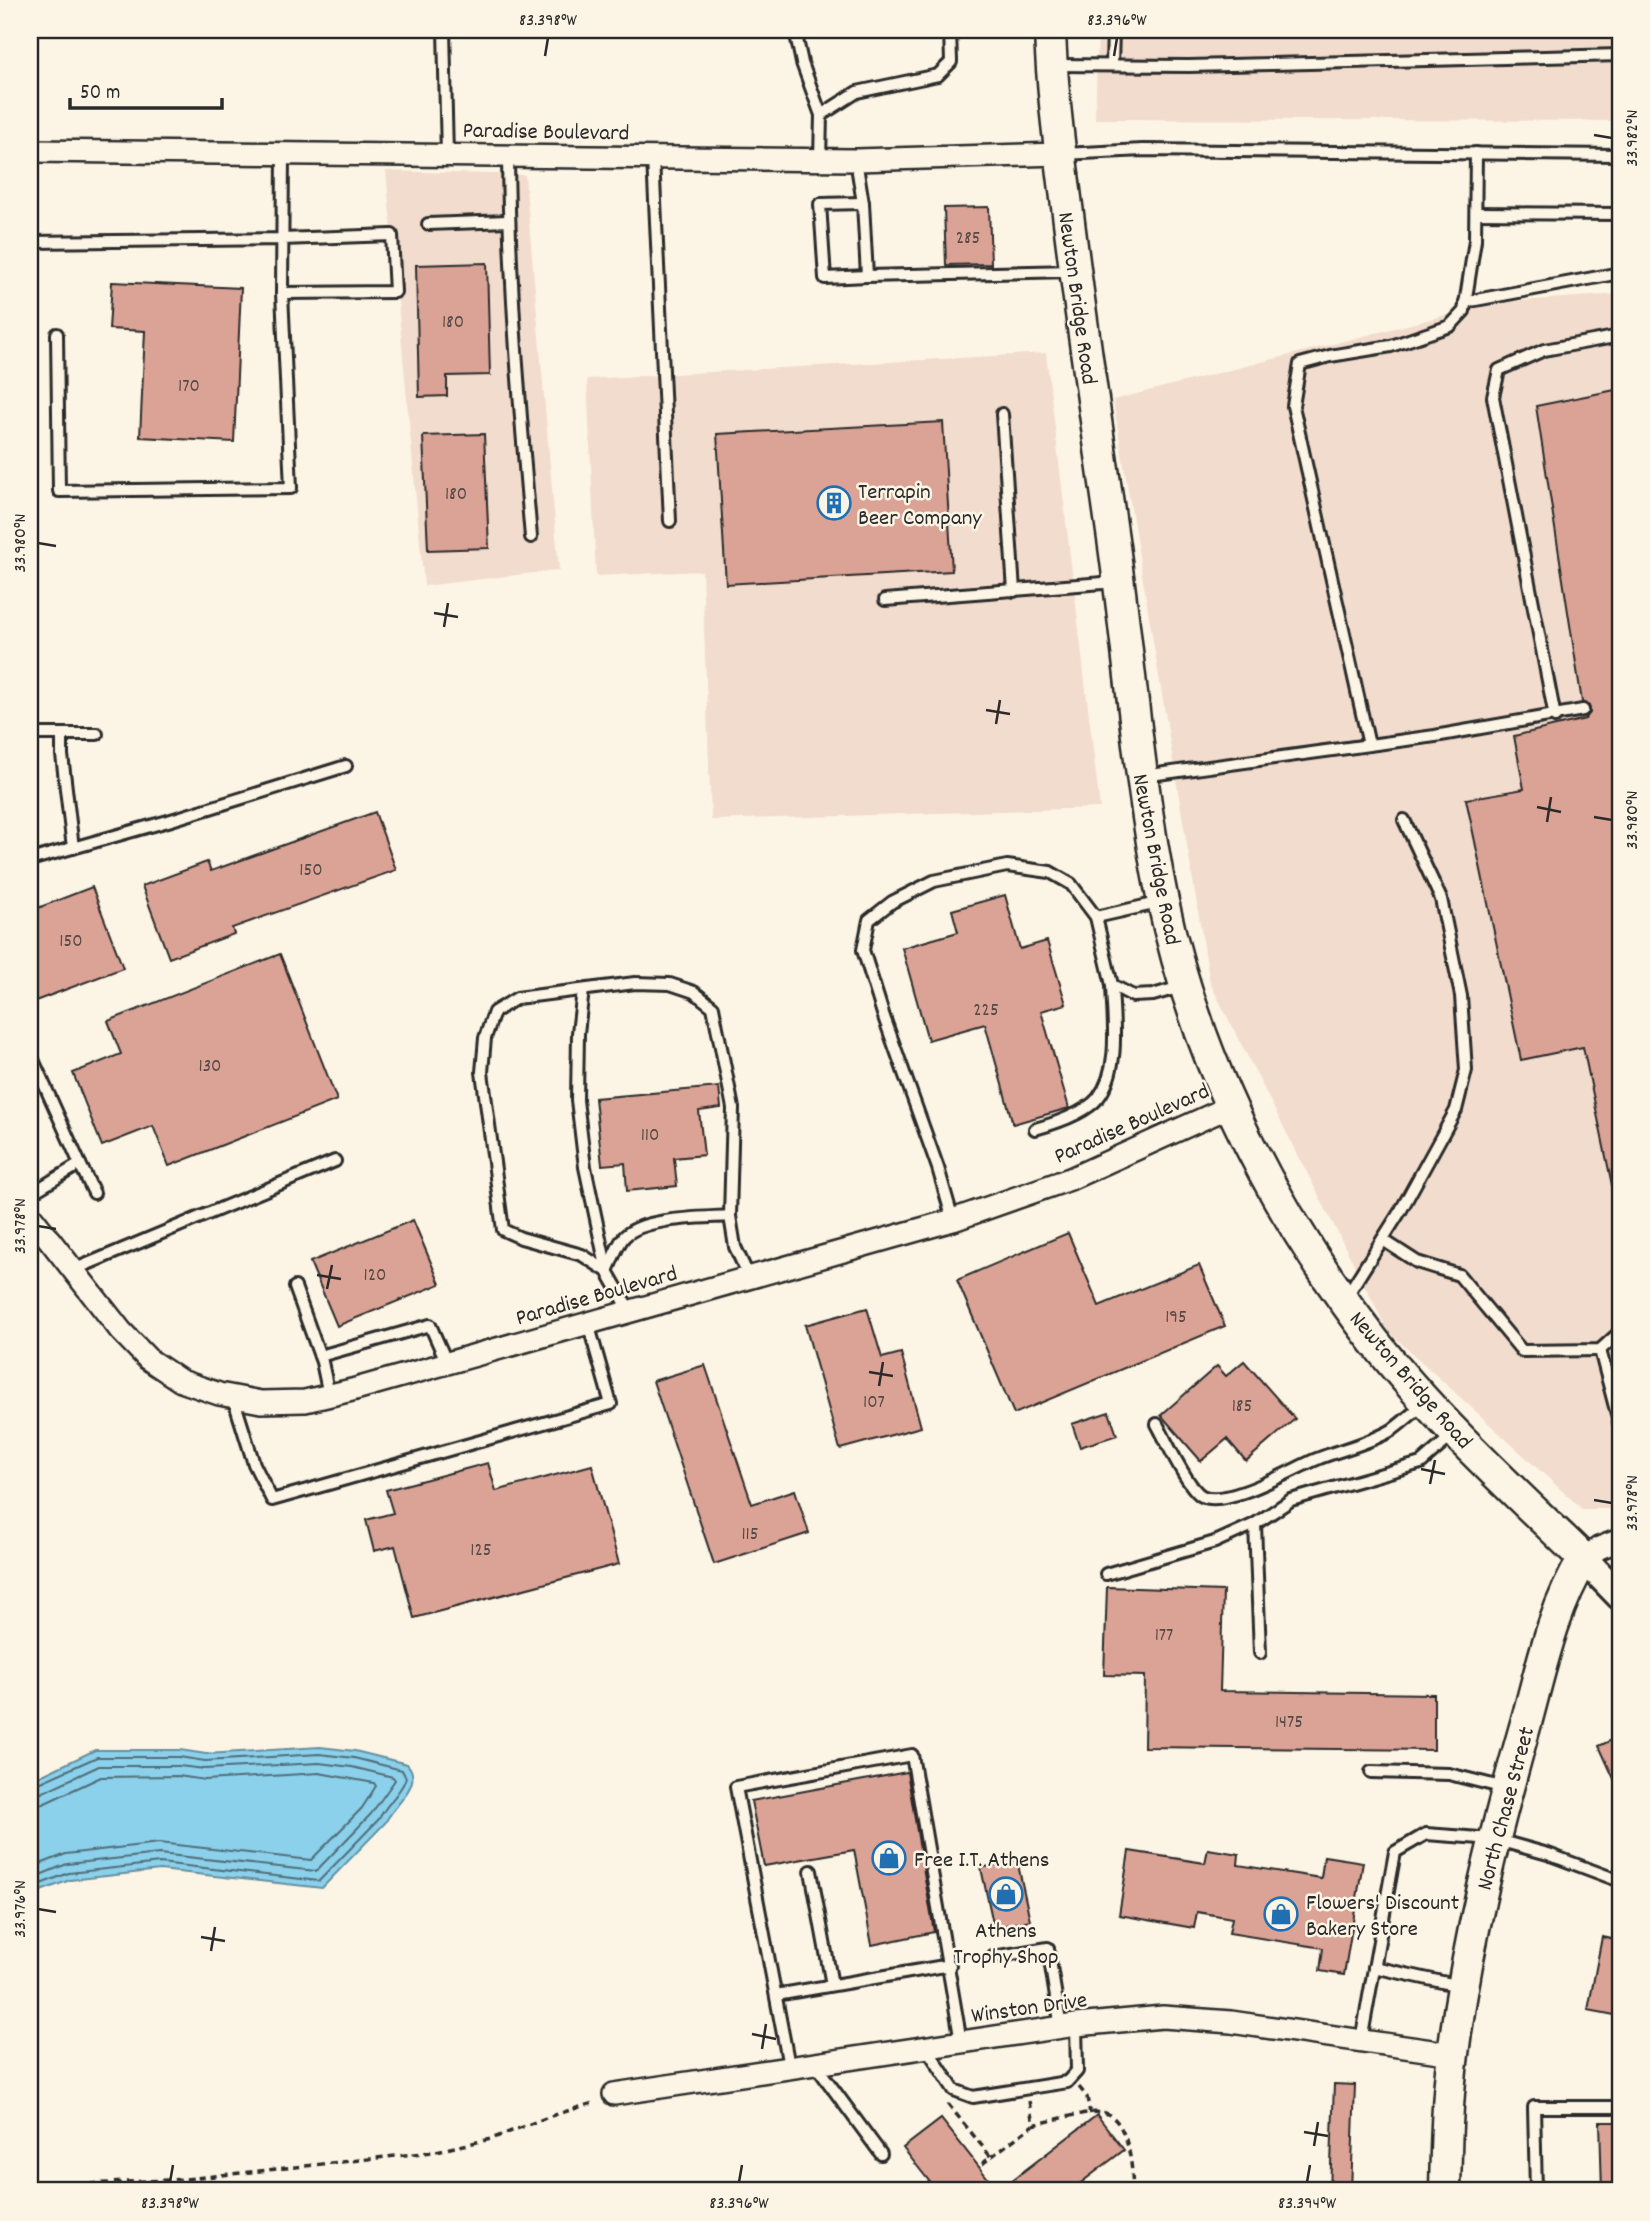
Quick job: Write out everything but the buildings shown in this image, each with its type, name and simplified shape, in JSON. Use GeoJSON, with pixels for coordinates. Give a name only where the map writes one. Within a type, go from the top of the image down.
{"type":"FeatureCollection","features":[{"type":"Feature","properties":{"kind":"main road","name":"Newton Bridge Road"},"geometry":{"type":"LineString","coordinates":[[1050,30],[1060,154],[1119,581],[1149,830],[1163,902],[1188,999],[1229,1107],[1271,1189],[1344,1300],[1377,1344],[1427,1401],[1584,1559]]}},
{"type":"Feature","properties":{"kind":"main road","name":"North Chase Street"},"geometry":{"type":"LineString","coordinates":[[1445,2191],[1446,2127],[1453,2054],[1463,1987],[1494,1839],[1561,1603],[1584,1559]]}},
{"type":"Feature","properties":{"kind":"street","name":"Paradise Boulevard"},"geometry":{"type":"LineString","coordinates":[[30,151],[820,160],[1060,154]]}},
{"type":"Feature","properties":{"kind":"street","name":"Paradise Boulevard"},"geometry":{"type":"LineString","coordinates":[[30,1215],[121,1331],[148,1359],[181,1381],[233,1397],[261,1402],[305,1401],[953,1220],[1070,1179],[1229,1107]]}},
{"type":"Feature","properties":{"kind":"street"},"geometry":{"type":"LineString","coordinates":[[1620,1540],[1599,1548],[1584,1559],[1620,1596]]}},
{"type":"Feature","properties":{"kind":"street","name":"Winston Drive"},"geometry":{"type":"LineString","coordinates":[[614,2094],[789,2066],[1127,2019],[1196,2018],[1453,2054]]}},
{"type":"Feature","properties":{"kind":"lane"},"geometry":{"type":"LineString","coordinates":[[444,30],[447,155]]}},
{"type":"Feature","properties":{"kind":"lane"},"geometry":{"type":"LineString","coordinates":[[795,30],[802,63],[821,115],[820,160]]}},
{"type":"Feature","properties":{"kind":"lane"},"geometry":{"type":"LineString","coordinates":[[821,115],[857,92],[938,75],[951,62],[950,30]]}},
{"type":"Feature","properties":{"kind":"lane"},"geometry":{"type":"LineString","coordinates":[[1112,65],[1113,30]]}},
{"type":"Feature","properties":{"kind":"lane"},"geometry":{"type":"LineString","coordinates":[[1051,65],[1188,66],[1620,55]]}},
{"type":"Feature","properties":{"kind":"lane"},"geometry":{"type":"LineString","coordinates":[[1060,154],[1143,150],[1620,155]]}},
{"type":"Feature","properties":{"kind":"lane"},"geometry":{"type":"LineString","coordinates":[[1369,745],[1293,406],[1300,364],[1391,346],[1450,326],[1464,311],[1475,240],[1476,153]]}},
{"type":"Feature","properties":{"kind":"lane"},"geometry":{"type":"LineString","coordinates":[[57,334],[59,491],[291,488],[282,293],[283,154]]}},
{"type":"Feature","properties":{"kind":"lane"},"geometry":{"type":"LineString","coordinates":[[508,155],[508,221],[531,537]]}},
{"type":"Feature","properties":{"kind":"lane"},"geometry":{"type":"LineString","coordinates":[[653,158],[670,521]]}},
{"type":"Feature","properties":{"kind":"lane"},"geometry":{"type":"LineString","coordinates":[[856,160],[863,203],[867,276]]}},
{"type":"Feature","properties":{"kind":"lane"},"geometry":{"type":"LineString","coordinates":[[863,203],[820,204],[825,278],[1075,271]]}},
{"type":"Feature","properties":{"kind":"lane"},"geometry":{"type":"LineString","coordinates":[[1476,213],[1620,215]]}},
{"type":"Feature","properties":{"kind":"lane"},"geometry":{"type":"LineString","coordinates":[[428,224],[508,221]]}},
{"type":"Feature","properties":{"kind":"lane"},"geometry":{"type":"LineString","coordinates":[[30,242],[392,235],[395,292],[282,293]]}},
{"type":"Feature","properties":{"kind":"lane"},"geometry":{"type":"LineString","coordinates":[[1465,302],[1620,273]]}},
{"type":"Feature","properties":{"kind":"lane"},"geometry":{"type":"LineString","coordinates":[[1555,717],[1493,397],[1494,386],[1499,370],[1545,350],[1620,336]]}},
{"type":"Feature","properties":{"kind":"lane"},"geometry":{"type":"LineString","coordinates":[[1002,414],[1014,591]]}},
{"type":"Feature","properties":{"kind":"lane"},"geometry":{"type":"LineString","coordinates":[[885,600],[1119,581]]}},
{"type":"Feature","properties":{"kind":"lane"},"geometry":{"type":"LineString","coordinates":[[1142,776],[1369,745],[1555,717],[1583,710]]}},
{"type":"Feature","properties":{"kind":"lane"},"geometry":{"type":"LineString","coordinates":[[30,734],[97,734]]}},
{"type":"Feature","properties":{"kind":"lane"},"geometry":{"type":"LineString","coordinates":[[62,734],[73,848]]}},
{"type":"Feature","properties":{"kind":"lane"},"geometry":{"type":"LineString","coordinates":[[30,860],[346,766]]}},
{"type":"Feature","properties":{"kind":"lane"},"geometry":{"type":"LineString","coordinates":[[1344,1300],[1401,1210],[1456,1111],[1466,1070],[1461,996],[1441,899],[1404,820]]}},
{"type":"Feature","properties":{"kind":"lane"},"geometry":{"type":"LineString","coordinates":[[953,1220],[938,1168],[863,950],[869,920],[892,902],[934,881],[1007,866],[1050,872],[1071,884],[1096,917],[1112,985],[1111,1073],[1098,1099],[1063,1121],[1035,1129]]}},
{"type":"Feature","properties":{"kind":"lane"},"geometry":{"type":"LineString","coordinates":[[1096,917],[1163,902]]}},
{"type":"Feature","properties":{"kind":"lane"},"geometry":{"type":"LineString","coordinates":[[607,1271],[582,1255],[521,1238],[503,1230],[482,1072],[485,1038],[494,1012],[517,998],[635,983],[670,984],[694,992],[713,1007],[733,1108],[730,1216],[734,1247],[749,1277]]}},
{"type":"Feature","properties":{"kind":"lane"},"geometry":{"type":"LineString","coordinates":[[1112,985],[1133,996],[1153,995],[1185,986]]}},
{"type":"Feature","properties":{"kind":"lane"},"geometry":{"type":"LineString","coordinates":[[583,990],[578,1034],[577,1100],[585,1167],[607,1271],[630,1311]]}},
{"type":"Feature","properties":{"kind":"lane"},"geometry":{"type":"LineString","coordinates":[[30,1053],[94,1193]]}},
{"type":"Feature","properties":{"kind":"lane"},"geometry":{"type":"LineString","coordinates":[[73,1270],[335,1161]]}},
{"type":"Feature","properties":{"kind":"lane"},"geometry":{"type":"LineString","coordinates":[[30,1194],[80,1164]]}},
{"type":"Feature","properties":{"kind":"lane"},"geometry":{"type":"LineString","coordinates":[[607,1271],[625,1237],[636,1230],[666,1220],[730,1216]]}},
{"type":"Feature","properties":{"kind":"lane"},"geometry":{"type":"LineString","coordinates":[[1382,1240],[1417,1262],[1459,1275],[1522,1351],[1600,1350],[1620,1332]]}},
{"type":"Feature","properties":{"kind":"lane"},"geometry":{"type":"LineString","coordinates":[[295,1287],[320,1356],[329,1395]]}},
{"type":"Feature","properties":{"kind":"lane"},"geometry":{"type":"LineString","coordinates":[[233,1397],[254,1464],[272,1500],[611,1404],[588,1323]]}},
{"type":"Feature","properties":{"kind":"lane"},"geometry":{"type":"LineString","coordinates":[[320,1356],[430,1325],[447,1363]]}},
{"type":"Feature","properties":{"kind":"lane"},"geometry":{"type":"LineString","coordinates":[[1600,1350],[1620,1426]]}},
{"type":"Feature","properties":{"kind":"lane"},"geometry":{"type":"LineString","coordinates":[[1157,1424],[1185,1475],[1200,1496],[1213,1499],[1248,1492],[1319,1458],[1354,1448],[1392,1430],[1427,1401]]}},
{"type":"Feature","properties":{"kind":"lane"},"geometry":{"type":"LineString","coordinates":[[1106,1574],[1215,1542],[1255,1524],[1291,1500],[1420,1463],[1456,1432]]}},
{"type":"Feature","properties":{"kind":"lane"},"geometry":{"type":"LineString","coordinates":[[1255,1524],[1260,1653]]}},
{"type":"Feature","properties":{"kind":"lane"},"geometry":{"type":"LineString","coordinates":[[789,2066],[736,1787],[912,1755],[950,1965],[961,2042]]}},
{"type":"Feature","properties":{"kind":"lane"},"geometry":{"type":"LineString","coordinates":[[1371,1772],[1449,1774],[1507,1789]]}},
{"type":"Feature","properties":{"kind":"lane"},"geometry":{"type":"LineString","coordinates":[[1361,2041],[1395,1852],[1426,1834],[1494,1839],[1548,1854],[1620,1881]]}},
{"type":"Feature","properties":{"kind":"lane"},"geometry":{"type":"LineString","coordinates":[[811,1871],[832,1985]]}},
{"type":"Feature","properties":{"kind":"lane"},"geometry":{"type":"LineString","coordinates":[[926,2047],[952,2088],[973,2097],[1067,2082],[1074,2074],[1068,2026],[1048,1948],[993,1957]]}},
{"type":"Feature","properties":{"kind":"lane"},"geometry":{"type":"LineString","coordinates":[[776,1995],[950,1965]]}},
{"type":"Feature","properties":{"kind":"lane"},"geometry":{"type":"LineString","coordinates":[[1374,1968],[1463,1987]]}},
{"type":"Feature","properties":{"kind":"lane"},"geometry":{"type":"LineString","coordinates":[[814,2063],[881,2154]]}},
{"type":"Feature","properties":{"kind":"lane"},"geometry":{"type":"LineString","coordinates":[[1536,2191],[1534,2107],[1620,2107]]}},
{"type":"Feature","properties":{"kind":"path"},"geometry":{"type":"LineString","coordinates":[[1074,2074],[1087,2097],[1090,2114]]}},
{"type":"Feature","properties":{"kind":"path"},"geometry":{"type":"LineString","coordinates":[[952,2088],[940,2094],[991,2157]]}},
{"type":"Feature","properties":{"kind":"path"},"geometry":{"type":"LineString","coordinates":[[1026,2088],[1033,2125]]}},
{"type":"Feature","properties":{"kind":"path"},"geometry":{"type":"LineString","coordinates":[[30,2187],[186,2179],[432,2152],[491,2138],[614,2094]]}},
{"type":"Feature","properties":{"kind":"path"},"geometry":{"type":"LineString","coordinates":[[982,2164],[1033,2125],[1100,2111],[1111,2115],[1121,2127],[1131,2159],[1132,2191]]}},
{"type":"Feature","properties":{"kind":"shaded area"},"geometry":{"type":"Polygon","coordinates":[[[1098,30],[1620,30],[1620,121],[1095,119],[1098,30]]]}},
{"type":"Feature","properties":{"kind":"shaded area"},"geometry":{"type":"Polygon","coordinates":[[[386,171],[525,175],[559,570],[424,586],[386,171]]]}},
{"type":"Feature","properties":{"kind":"shaded area"},"geometry":{"type":"Polygon","coordinates":[[[1620,294],[1620,1509],[1582,1509],[1388,1331],[1210,983],[1113,400],[1493,303],[1620,294]]]}},
{"type":"Feature","properties":{"kind":"shaded area"},"geometry":{"type":"Polygon","coordinates":[[[1046,353],[1100,808],[711,820],[702,571],[596,576],[587,379],[1046,353]]]}},
{"type":"Feature","properties":{"kind":"water"},"geometry":{"type":"Polygon","coordinates":[[[320,1747],[355,1751],[407,1764],[412,1771],[406,1794],[385,1823],[322,1888],[160,1870],[70,1880],[30,1895],[30,1781],[95,1750],[180,1750],[206,1754],[320,1747]]]}},
{"type":"Feature","properties":{"kind":"place","name":"Terrapin Beer Company"},"geometry":{"type":"Point","coordinates":[834,503]}},
{"type":"Feature","properties":{"kind":"place","name":"Free I.T. Athens"},"geometry":{"type":"Point","coordinates":[889,1858]}},
{"type":"Feature","properties":{"kind":"place","name":"Athens Trophy Shop"},"geometry":{"type":"Point","coordinates":[1006,1894]}},
{"type":"Feature","properties":{"kind":"place","name":"Flowers' Discount Bakery Store"},"geometry":{"type":"Point","coordinates":[1281,1914]}}]}
